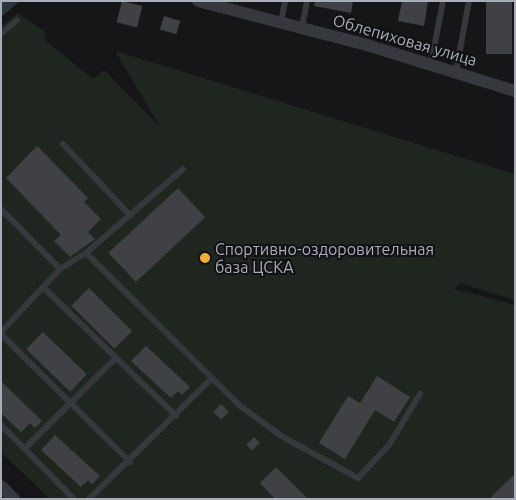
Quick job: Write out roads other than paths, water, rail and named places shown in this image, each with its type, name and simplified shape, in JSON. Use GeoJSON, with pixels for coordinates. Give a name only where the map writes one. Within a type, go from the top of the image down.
{"type":"FeatureCollection","features":[{"type":"Feature","properties":{"kind":"street","name":"Облепиховая улица"},"geometry":{"type":"LineString","coordinates":[[198,1],[302,27],[456,71],[515,91]]}},
{"type":"Feature","properties":{"kind":"street"},"geometry":{"type":"LineString","coordinates":[[1,486],[14,499]]}},
{"type":"Feature","properties":{"kind":"lane"},"geometry":{"type":"LineString","coordinates":[[281,22],[285,1]]}},
{"type":"Feature","properties":{"kind":"lane"},"geometry":{"type":"LineString","coordinates":[[302,27],[306,1]]}},
{"type":"Feature","properties":{"kind":"lane"},"geometry":{"type":"LineString","coordinates":[[431,64],[444,1]]}},
{"type":"Feature","properties":{"kind":"lane"},"geometry":{"type":"LineString","coordinates":[[456,71],[469,1]]}},
{"type":"Feature","properties":{"kind":"lane"},"geometry":{"type":"LineString","coordinates":[[1,34],[18,20]]}},
{"type":"Feature","properties":{"kind":"lane"},"geometry":{"type":"LineString","coordinates":[[63,144],[130,215]]}},
{"type":"Feature","properties":{"kind":"lane"},"geometry":{"type":"LineString","coordinates":[[130,462],[1,333],[45,289],[60,269],[86,254],[183,169]]}},
{"type":"Feature","properties":{"kind":"lane"},"geometry":{"type":"LineString","coordinates":[[2,212],[60,269]]}},
{"type":"Feature","properties":{"kind":"lane"},"geometry":{"type":"LineString","coordinates":[[86,254],[240,406],[283,437],[358,478],[389,445],[420,394]]}},
{"type":"Feature","properties":{"kind":"lane"},"geometry":{"type":"LineString","coordinates":[[45,289],[176,416]]}},
{"type":"Feature","properties":{"kind":"lane"},"geometry":{"type":"LineString","coordinates":[[25,448],[116,358]]}},
{"type":"Feature","properties":{"kind":"lane"},"geometry":{"type":"LineString","coordinates":[[89,499],[130,462],[211,379]]}},
{"type":"Feature","properties":{"kind":"lane"},"geometry":{"type":"LineString","coordinates":[[1,425],[74,499]]}},
{"type":"Feature","properties":{"kind":"place","name":"Спортивно-оздоровительная база ЦСКА"},"geometry":{"type":"Point","coordinates":[205,258]}}]}
